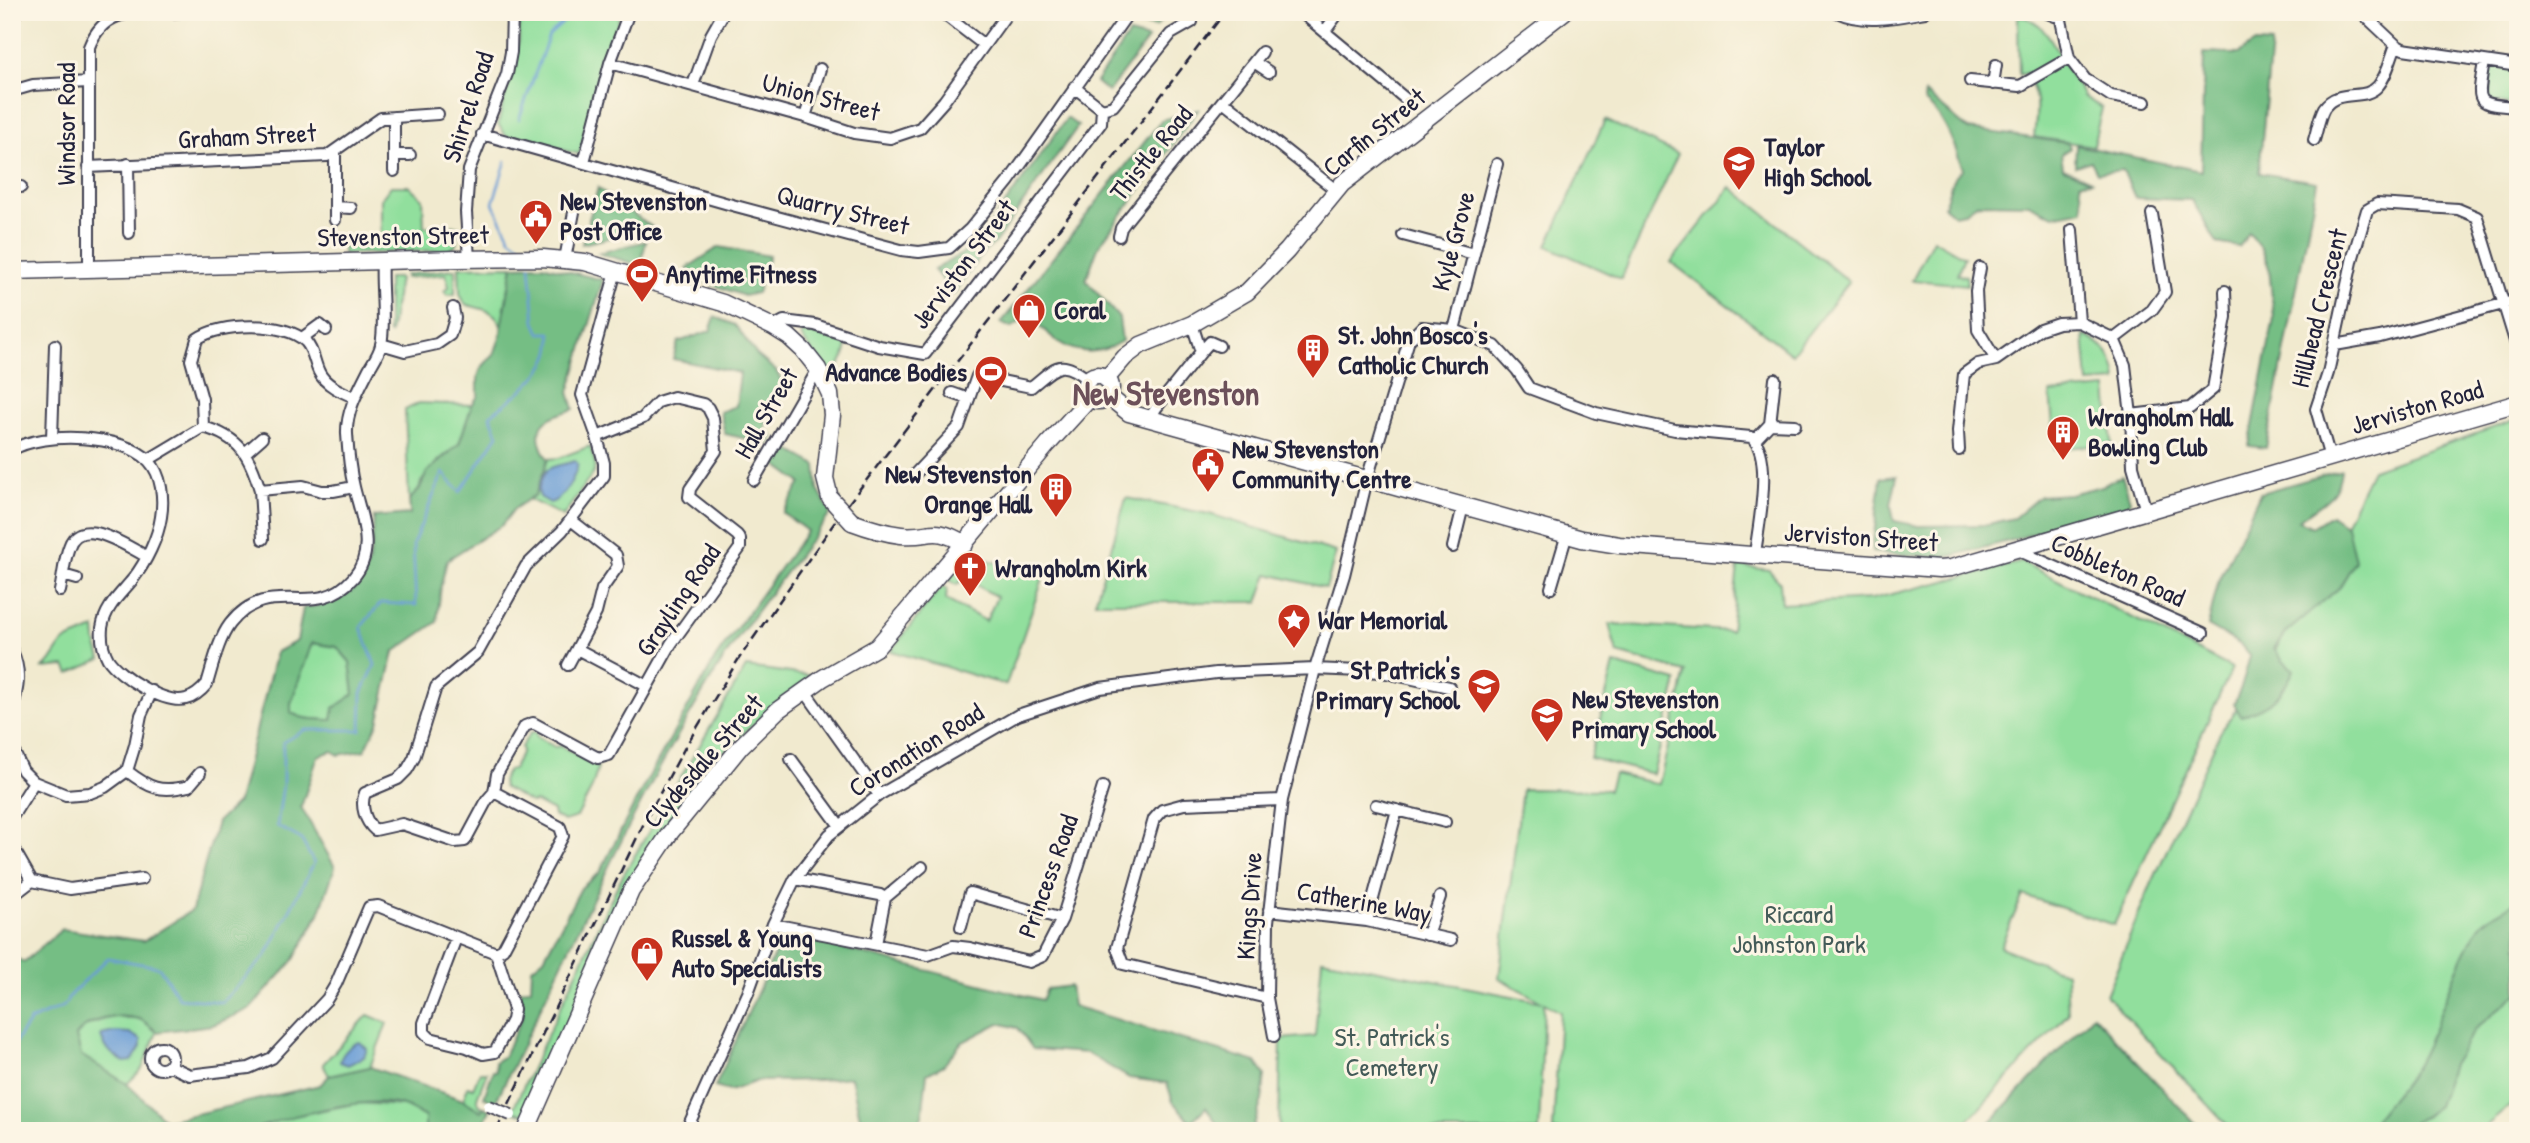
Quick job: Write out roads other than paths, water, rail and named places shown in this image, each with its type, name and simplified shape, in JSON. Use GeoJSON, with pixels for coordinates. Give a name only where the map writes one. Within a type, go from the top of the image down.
{"type":"FeatureCollection","features":[{"type":"Feature","properties":{"kind":"main road","name":"Carfin Street"},"geometry":{"type":"LineString","coordinates":[[1107,379],[1125,356],[1141,345],[1192,324],[1234,301],[1253,286],[1287,251],[1336,191],[1564,12]]}},
{"type":"Feature","properties":{"kind":"main road","name":"Stevenston Street"},"geometry":{"type":"LineString","coordinates":[[12,271],[543,258],[565,259],[617,271],[723,303],[789,337],[818,369],[830,394],[832,415],[825,478],[830,498],[838,510],[852,522],[875,531],[905,535],[933,531],[950,535],[965,544]]}},
{"type":"Feature","properties":{"kind":"main road"},"geometry":{"type":"LineString","coordinates":[[1095,376],[1107,379],[1110,385],[1108,396],[1097,401],[1090,398],[1085,387],[1088,380],[1095,376]]}},
{"type":"Feature","properties":{"kind":"main road","name":"Jerviston Street"},"geometry":{"type":"LineString","coordinates":[[1108,396],[1129,413],[1582,539],[1940,569],[2015,550],[2330,458]]}},
{"type":"Feature","properties":{"kind":"main road","name":"Clydesdale Street"},"geometry":{"type":"LineString","coordinates":[[528,1126],[622,910],[642,873],[670,832],[741,746],[779,710],[804,691],[877,647],[1090,398]]}},
{"type":"Feature","properties":{"kind":"main road","name":"Jerviston Road"},"geometry":{"type":"LineString","coordinates":[[2330,458],[2518,403]]}},
{"type":"Feature","properties":{"kind":"street"},"geometry":{"type":"LineString","coordinates":[[12,18],[17,12]]}},
{"type":"Feature","properties":{"kind":"street","name":"Windsor Road"},"geometry":{"type":"LineString","coordinates":[[89,268],[89,47],[94,34],[108,19],[128,14],[181,12]]}},
{"type":"Feature","properties":{"kind":"street","name":"Shirrel Road"},"geometry":{"type":"LineString","coordinates":[[469,259],[469,170],[507,74],[511,52],[512,12]]}},
{"type":"Feature","properties":{"kind":"street"},"geometry":{"type":"LineString","coordinates":[[584,162],[610,62],[629,12]]}},
{"type":"Feature","properties":{"kind":"street"},"geometry":{"type":"LineString","coordinates":[[693,85],[711,34],[724,12]]}},
{"type":"Feature","properties":{"kind":"street"},"geometry":{"type":"LineString","coordinates":[[941,12],[984,46]]}},
{"type":"Feature","properties":{"kind":"street","name":"Union Street"},"geometry":{"type":"LineString","coordinates":[[610,62],[854,133],[890,138],[919,128],[944,101],[1008,12]]}},
{"type":"Feature","properties":{"kind":"street","name":"Quarry Street"},"geometry":{"type":"LineString","coordinates":[[482,134],[901,250],[919,252],[949,248],[970,229],[1009,181],[1129,12]]}},
{"type":"Feature","properties":{"kind":"street"},"geometry":{"type":"LineString","coordinates":[[1301,12],[1408,101]]}},
{"type":"Feature","properties":{"kind":"street"},"geometry":{"type":"LineString","coordinates":[[1325,31],[1339,12]]}},
{"type":"Feature","properties":{"kind":"street"},"geometry":{"type":"LineString","coordinates":[[1837,12],[1848,17],[1886,19],[1925,12]]}},
{"type":"Feature","properties":{"kind":"street"},"geometry":{"type":"LineString","coordinates":[[2045,12],[2055,16],[2062,14],[2069,58],[2085,79],[2111,96],[2145,102]]}},
{"type":"Feature","properties":{"kind":"street"},"geometry":{"type":"LineString","coordinates":[[2361,12],[2396,45],[2412,51],[2518,66]]}},
{"type":"Feature","properties":{"kind":"street","name":"Jerviston Street"},"geometry":{"type":"LineString","coordinates":[[773,327],[784,321],[815,325],[879,346],[925,354],[1101,123],[1102,109],[1113,106],[1171,34],[1192,22]]}},
{"type":"Feature","properties":{"kind":"street"},"geometry":{"type":"LineString","coordinates":[[2314,140],[2324,109],[2337,96],[2364,94],[2377,89],[2396,45]]}},
{"type":"Feature","properties":{"kind":"street","name":"Thistle Road"},"geometry":{"type":"LineString","coordinates":[[1119,236],[1121,228],[1262,52]]}},
{"type":"Feature","properties":{"kind":"street"},"geometry":{"type":"LineString","coordinates":[[1970,81],[2020,86],[2069,58]]}},
{"type":"Feature","properties":{"kind":"street"},"geometry":{"type":"LineString","coordinates":[[1254,62],[1269,72]]}},
{"type":"Feature","properties":{"kind":"street"},"geometry":{"type":"LineString","coordinates":[[2484,62],[2479,95],[2483,102],[2488,105],[2518,107]]}},
{"type":"Feature","properties":{"kind":"street"},"geometry":{"type":"LineString","coordinates":[[1993,84],[1996,65]]}},
{"type":"Feature","properties":{"kind":"street"},"geometry":{"type":"LineString","coordinates":[[805,117],[820,69]]}},
{"type":"Feature","properties":{"kind":"street"},"geometry":{"type":"LineString","coordinates":[[12,91],[33,85],[88,82]]}},
{"type":"Feature","properties":{"kind":"street"},"geometry":{"type":"LineString","coordinates":[[1074,87],[1102,109]]}},
{"type":"Feature","properties":{"kind":"street"},"geometry":{"type":"LineString","coordinates":[[412,101],[412,115]]}},
{"type":"Feature","properties":{"kind":"street"},"geometry":{"type":"LineString","coordinates":[[1223,101],[1336,191]]}},
{"type":"Feature","properties":{"kind":"street","name":"Graham Street"},"geometry":{"type":"LineString","coordinates":[[88,167],[231,158],[327,156],[381,118],[438,114]]}},
{"type":"Feature","properties":{"kind":"street"},"geometry":{"type":"LineString","coordinates":[[394,117],[394,171]]}},
{"type":"Feature","properties":{"kind":"street"},"geometry":{"type":"LineString","coordinates":[[335,151],[335,220]]}},
{"type":"Feature","properties":{"kind":"street"},"geometry":{"type":"LineString","coordinates":[[394,155],[410,155]]}},
{"type":"Feature","properties":{"kind":"street"},"geometry":{"type":"LineString","coordinates":[[128,164],[130,233]]}},
{"type":"Feature","properties":{"kind":"street","name":"Kyle Grove"},"geometry":{"type":"LineString","coordinates":[[1454,330],[1497,164]]}},
{"type":"Feature","properties":{"kind":"street","name":"Hillhead Crescent"},"geometry":{"type":"LineString","coordinates":[[2330,458],[2316,409],[2335,345],[2353,257],[2367,210],[2377,204],[2458,209],[2477,217],[2518,351]]}},
{"type":"Feature","properties":{"kind":"street"},"geometry":{"type":"LineString","coordinates":[[335,207],[351,208]]}},
{"type":"Feature","properties":{"kind":"street"},"geometry":{"type":"LineString","coordinates":[[565,259],[575,207]]}},
{"type":"Feature","properties":{"kind":"street"},"geometry":{"type":"LineString","coordinates":[[2114,339],[2152,310],[2165,292],[2152,214]]}},
{"type":"Feature","properties":{"kind":"street"},"geometry":{"type":"LineString","coordinates":[[2072,230],[2079,322]]}},
{"type":"Feature","properties":{"kind":"street"},"geometry":{"type":"LineString","coordinates":[[1403,235],[1474,254]]}},
{"type":"Feature","properties":{"kind":"street"},"geometry":{"type":"LineString","coordinates":[[12,450],[33,441],[72,438],[119,445],[140,453],[148,460],[162,488],[162,516],[155,539],[134,578],[108,608],[102,641],[107,658],[119,672],[168,700],[185,699],[201,691],[207,684],[229,625],[254,604],[270,598],[318,600],[331,596],[355,576],[364,557],[366,538],[354,486],[346,431],[354,397],[381,344],[382,260]]}},
{"type":"Feature","properties":{"kind":"street"},"geometry":{"type":"LineString","coordinates":[[1980,268],[1976,291],[1978,330],[1996,360]]}},
{"type":"Feature","properties":{"kind":"street"},"geometry":{"type":"LineString","coordinates":[[568,665],[596,613],[602,589],[616,571],[618,560],[616,555],[571,520],[604,476],[604,463],[597,437],[582,395],[617,271]]}},
{"type":"Feature","properties":{"kind":"street"},"geometry":{"type":"LineString","coordinates":[[2131,415],[2190,408],[2213,389],[2226,317],[2225,291]]}},
{"type":"Feature","properties":{"kind":"street"},"geometry":{"type":"LineString","coordinates":[[2335,345],[2380,338],[2518,300]]}},
{"type":"Feature","properties":{"kind":"street"},"geometry":{"type":"LineString","coordinates":[[381,344],[405,351],[437,344],[450,335],[455,318],[453,308]]}},
{"type":"Feature","properties":{"kind":"street"},"geometry":{"type":"LineString","coordinates":[[1959,450],[1958,431],[1964,374],[1978,364],[1996,360],[2040,329],[2058,323],[2079,322],[2114,339],[2125,365],[2133,466],[2146,511]]}},
{"type":"Feature","properties":{"kind":"street"},"geometry":{"type":"LineString","coordinates":[[1192,324],[1201,352]]}},
{"type":"Feature","properties":{"kind":"street"},"geometry":{"type":"LineString","coordinates":[[302,338],[320,326],[326,330]]}},
{"type":"Feature","properties":{"kind":"street"},"geometry":{"type":"LineString","coordinates":[[203,427],[202,399],[191,360],[197,339],[214,330],[241,327],[283,328],[309,345],[320,374],[326,382],[354,397]]}},
{"type":"Feature","properties":{"kind":"street","name":"Kings Drive"},"geometry":{"type":"LineString","coordinates":[[1274,1036],[1267,998],[1269,910],[1282,800],[1315,669],[1344,575],[1367,479],[1409,340],[1422,327],[1454,330]]}},
{"type":"Feature","properties":{"kind":"street"},"geometry":{"type":"LineString","coordinates":[[1454,330],[1495,346],[1530,388],[1596,413],[1675,430],[1744,436],[1755,440],[1764,464],[1755,554]]}},
{"type":"Feature","properties":{"kind":"street"},"geometry":{"type":"LineString","coordinates":[[1150,419],[1210,342],[1219,346]]}},
{"type":"Feature","properties":{"kind":"street"},"geometry":{"type":"LineString","coordinates":[[52,438],[55,345]]}},
{"type":"Feature","properties":{"kind":"street"},"geometry":{"type":"LineString","coordinates":[[915,475],[959,427],[977,376],[1031,387],[1059,365],[1067,365],[1088,380]]}},
{"type":"Feature","properties":{"kind":"street","name":"Hall Street"},"geometry":{"type":"LineString","coordinates":[[754,480],[818,369]]}},
{"type":"Feature","properties":{"kind":"street"},"geometry":{"type":"LineString","coordinates":[[1755,440],[1770,424],[1775,379]]}},
{"type":"Feature","properties":{"kind":"street"},"geometry":{"type":"LineString","coordinates":[[952,393],[969,399]]}},
{"type":"Feature","properties":{"kind":"street","name":"Grayling Road"},"geometry":{"type":"LineString","coordinates":[[571,520],[526,566],[478,652],[436,687],[414,758],[407,770],[398,779],[365,793],[362,802],[368,824],[379,831],[407,825],[455,842],[465,841],[494,792],[497,774],[524,726],[533,723],[598,758],[605,758],[612,752],[671,644],[737,554],[740,539],[689,497],[690,489],[716,451],[711,414],[702,404],[674,397],[662,400],[643,418],[597,437]]}},
{"type":"Feature","properties":{"kind":"street"},"geometry":{"type":"LineString","coordinates":[[1770,424],[1794,425]]}},
{"type":"Feature","properties":{"kind":"street"},"geometry":{"type":"LineString","coordinates":[[203,427],[232,441],[246,452],[252,463],[260,490],[264,539]]}},
{"type":"Feature","properties":{"kind":"street"},"geometry":{"type":"LineString","coordinates":[[148,460],[203,427]]}},
{"type":"Feature","properties":{"kind":"street"},"geometry":{"type":"LineString","coordinates":[[246,452],[262,438]]}},
{"type":"Feature","properties":{"kind":"street"},"geometry":{"type":"LineString","coordinates":[[260,490],[303,486],[334,491],[354,486]]}},
{"type":"Feature","properties":{"kind":"street"},"geometry":{"type":"LineString","coordinates":[[1453,547],[1463,506]]}},
{"type":"Feature","properties":{"kind":"street"},"geometry":{"type":"LineString","coordinates":[[60,591],[69,545],[74,537],[84,531],[99,533],[146,556]]}},
{"type":"Feature","properties":{"kind":"street"},"geometry":{"type":"LineString","coordinates":[[1551,588],[1567,534]]}},
{"type":"Feature","properties":{"kind":"street","name":"Cobbleton Road"},"geometry":{"type":"LineString","coordinates":[[2015,550],[2203,633]]}},
{"type":"Feature","properties":{"kind":"street"},"geometry":{"type":"LineString","coordinates":[[63,575],[78,579]]}},
{"type":"Feature","properties":{"kind":"street"},"geometry":{"type":"LineString","coordinates":[[577,649],[647,686]]}},
{"type":"Feature","properties":{"kind":"street"},"geometry":{"type":"LineString","coordinates":[[12,652],[18,665],[18,689],[12,710]]}},
{"type":"Feature","properties":{"kind":"street","name":"Coronation Road"},"geometry":{"type":"LineString","coordinates":[[686,1131],[748,993],[773,924],[795,879],[829,835],[878,795],[1018,715],[1100,688],[1216,673],[1315,669],[1382,672],[1450,687]]}},
{"type":"Feature","properties":{"kind":"street"},"geometry":{"type":"LineString","coordinates":[[12,748],[23,771],[34,782],[66,796],[90,793],[105,787],[127,771],[141,715],[152,691]]}},
{"type":"Feature","properties":{"kind":"street"},"geometry":{"type":"LineString","coordinates":[[804,691],[878,795]]}},
{"type":"Feature","properties":{"kind":"street"},"geometry":{"type":"LineString","coordinates":[[791,759],[840,826]]}},
{"type":"Feature","properties":{"kind":"street"},"geometry":{"type":"LineString","coordinates":[[127,771],[146,785],[158,789],[189,786],[200,773]]}},
{"type":"Feature","properties":{"kind":"street"},"geometry":{"type":"LineString","coordinates":[[12,817],[34,782]]}},
{"type":"Feature","properties":{"kind":"street","name":"Princess Road"},"geometry":{"type":"LineString","coordinates":[[773,924],[928,956],[953,946],[1029,962],[1044,956],[1062,919],[1103,787]]}},
{"type":"Feature","properties":{"kind":"street"},"geometry":{"type":"LineString","coordinates":[[494,792],[560,827],[563,836],[503,949],[496,953]]}},
{"type":"Feature","properties":{"kind":"street"},"geometry":{"type":"LineString","coordinates":[[1267,998],[1123,964],[1117,948],[1154,819],[1161,810],[1184,804],[1282,800]]}},
{"type":"Feature","properties":{"kind":"street"},"geometry":{"type":"LineString","coordinates":[[1376,805],[1445,822]]}},
{"type":"Feature","properties":{"kind":"street"},"geometry":{"type":"LineString","coordinates":[[1367,921],[1397,810]]}},
{"type":"Feature","properties":{"kind":"street"},"geometry":{"type":"LineString","coordinates":[[12,846],[32,881],[70,889],[142,879]]}},
{"type":"Feature","properties":{"kind":"street"},"geometry":{"type":"LineString","coordinates":[[876,944],[886,898],[922,867]]}},
{"type":"Feature","properties":{"kind":"street"},"geometry":{"type":"LineString","coordinates":[[795,879],[886,898]]}},
{"type":"Feature","properties":{"kind":"street"},"geometry":{"type":"LineString","coordinates":[[12,905],[15,894],[32,881]]}},
{"type":"Feature","properties":{"kind":"street"},"geometry":{"type":"LineString","coordinates":[[961,927],[970,893],[1062,919]]}},
{"type":"Feature","properties":{"kind":"street"},"geometry":{"type":"LineString","coordinates":[[1427,935],[1440,897]]}},
{"type":"Feature","properties":{"kind":"street"},"geometry":{"type":"LineString","coordinates":[[170,1066],[190,1075],[249,1068],[272,1058],[327,999],[369,907],[378,906],[496,953]]}},
{"type":"Feature","properties":{"kind":"street","name":"Catherine Way"},"geometry":{"type":"LineString","coordinates":[[1269,910],[1367,921],[1451,940]]}},
{"type":"Feature","properties":{"kind":"street"},"geometry":{"type":"LineString","coordinates":[[456,938],[424,1023],[424,1032],[430,1038],[483,1054],[495,1052],[512,1020],[514,1009],[496,953]]}},
{"type":"Feature","properties":{"kind":"street"},"geometry":{"type":"LineString","coordinates":[[489,1106],[528,1126]]}},
{"type":"Feature","properties":{"kind":"water"},"geometry":{"type":"Polygon","coordinates":[[[575,461],[578,464],[574,475],[560,497],[550,503],[540,497],[538,490],[547,471],[554,466],[575,461]]]}},
{"type":"Feature","properties":{"kind":"water"},"geometry":{"type":"Polygon","coordinates":[[[130,1033],[141,1040],[141,1047],[132,1061],[124,1062],[104,1044],[101,1035],[130,1033]]]}},
{"type":"Feature","properties":{"kind":"water"},"geometry":{"type":"Polygon","coordinates":[[[360,1042],[367,1049],[364,1057],[348,1065],[340,1062],[347,1049],[360,1042]]]}},
{"type":"Feature","properties":{"kind":"waterway"},"geometry":{"type":"LineString","coordinates":[[519,119],[549,35],[575,12]]}},
{"type":"Feature","properties":{"kind":"waterway"},"geometry":{"type":"LineString","coordinates":[[506,161],[493,203],[510,238],[528,251]]}},
{"type":"Feature","properties":{"kind":"waterway"},"geometry":{"type":"LineString","coordinates":[[12,1047],[30,1021],[64,1006],[71,994],[108,958],[159,967],[179,998],[222,1002],[266,956],[314,863],[301,839],[277,826],[283,784],[283,742],[305,730],[361,730],[362,693],[375,665],[361,627],[381,603],[416,605],[413,544],[443,473],[460,492],[498,435],[490,415],[532,380],[548,358],[551,333],[540,333],[535,322],[530,265]]}},
{"type":"Feature","properties":{"kind":"railway"},"geometry":{"type":"LineString","coordinates":[[496,1131],[645,821],[684,749],[738,660],[842,512],[1225,12]]}},
{"type":"Feature","properties":{"kind":"place","name":"Taylor High School"},"geometry":{"type":"Point","coordinates":[1739,192]}},
{"type":"Feature","properties":{"kind":"place","name":"New Stevenston Post Office"},"geometry":{"type":"Point","coordinates":[536,246]}},
{"type":"Feature","properties":{"kind":"place","name":"Anytime Fitness"},"geometry":{"type":"Point","coordinates":[642,304]}},
{"type":"Feature","properties":{"kind":"place","name":"Coral"},"geometry":{"type":"Point","coordinates":[1029,340]}},
{"type":"Feature","properties":{"kind":"place","name":"St. John Bosco's Catholic Church"},"geometry":{"type":"Point","coordinates":[1313,380]}},
{"type":"Feature","properties":{"kind":"place","name":"Advance Bodies"},"geometry":{"type":"Point","coordinates":[991,402]}},
{"type":"Feature","properties":{"kind":"place","name":"Wrangholm Hall Bowling Club"},"geometry":{"type":"Point","coordinates":[2063,462]}},
{"type":"Feature","properties":{"kind":"place","name":"New Stevenston Community Centre"},"geometry":{"type":"Point","coordinates":[1208,494]}},
{"type":"Feature","properties":{"kind":"place","name":"New Stevenston Orange Hall"},"geometry":{"type":"Point","coordinates":[1056,519]}},
{"type":"Feature","properties":{"kind":"place","name":"Wrangholm Kirk"},"geometry":{"type":"Point","coordinates":[970,598]}},
{"type":"Feature","properties":{"kind":"place","name":"War Memorial"},"geometry":{"type":"Point","coordinates":[1294,650]}},
{"type":"Feature","properties":{"kind":"place","name":"St Patrick's Primary School"},"geometry":{"type":"Point","coordinates":[1484,715]}},
{"type":"Feature","properties":{"kind":"place","name":"New Stevenston Primary School"},"geometry":{"type":"Point","coordinates":[1547,744]}},
{"type":"Feature","properties":{"kind":"place","name":"Russel & Young Auto Specialists"},"geometry":{"type":"Point","coordinates":[647,983]}},
{"type":"Feature","properties":{"kind":"district","name":"New Stevenston"},"geometry":{"type":"Point","coordinates":[1166,393]}},
{"type":"Feature","properties":{"kind":"park label","name":"Riccard Johnston Park"},"geometry":{"type":"Point","coordinates":[1799,929]}},
{"type":"Feature","properties":{"kind":"park label","name":"St. Patrick's Cemetery"},"geometry":{"type":"Point","coordinates":[1392,1052]}}]}
